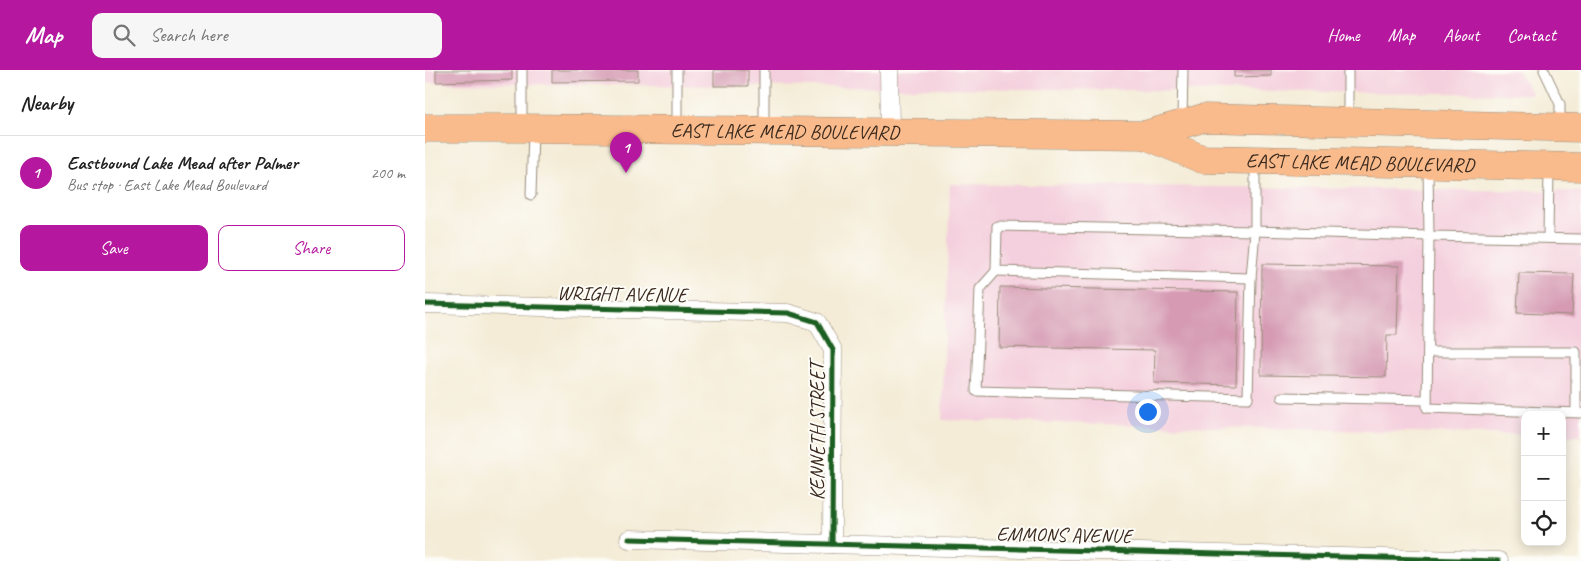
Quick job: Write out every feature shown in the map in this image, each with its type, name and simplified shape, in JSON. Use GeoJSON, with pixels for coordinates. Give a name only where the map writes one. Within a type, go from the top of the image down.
{"type":"FeatureCollection","features":[{"type":"Feature","properties":{"kind":"main road","name":"EAST LAKE MEAD BOULEVARD"},"geometry":{"type":"LineString","coordinates":[[425,128],[1145,135],[1203,118],[1570,127]]}},
{"type":"Feature","properties":{"kind":"main road","name":"EAST LAKE MEAD BOULEVARD"},"geometry":{"type":"LineString","coordinates":[[1145,135],[1202,159],[1581,167]]}},
{"type":"Feature","properties":{"kind":"street"},"geometry":{"type":"LineString","coordinates":[[889,70],[890,132]]}},
{"type":"Feature","properties":{"kind":"street","name":"WRIGHT AVENUE"},"geometry":{"type":"LineString","coordinates":[[425,304],[788,313],[817,322]]}},
{"type":"Feature","properties":{"kind":"street","name":"KENNETH STREET"},"geometry":{"type":"LineString","coordinates":[[817,322],[833,350],[832,544]]}},
{"type":"Feature","properties":{"kind":"street","name":"EMMONS AVENUE"},"geometry":{"type":"LineString","coordinates":[[629,539],[1499,561]]}},
{"type":"Feature","properties":{"kind":"lane"},"geometry":{"type":"LineString","coordinates":[[522,70],[531,195]]}},
{"type":"Feature","properties":{"kind":"lane"},"geometry":{"type":"LineString","coordinates":[[677,70],[677,130]]}},
{"type":"Feature","properties":{"kind":"lane"},"geometry":{"type":"LineString","coordinates":[[764,70],[764,131]]}},
{"type":"Feature","properties":{"kind":"lane"},"geometry":{"type":"LineString","coordinates":[[1182,124],[1183,70]]}},
{"type":"Feature","properties":{"kind":"lane"},"geometry":{"type":"LineString","coordinates":[[1348,70],[1348,122]]}},
{"type":"Feature","properties":{"kind":"lane"},"geometry":{"type":"LineString","coordinates":[[1543,70],[1570,127]]}},
{"type":"Feature","properties":{"kind":"lane"},"geometry":{"type":"LineString","coordinates":[[1255,160],[1255,231],[1251,278],[1249,398],[976,391],[980,289],[996,271],[997,226],[1255,231],[1581,239]]}},
{"type":"Feature","properties":{"kind":"lane"},"geometry":{"type":"LineString","coordinates":[[1428,164],[1427,408],[1578,412],[1576,352],[1428,352]]}},
{"type":"Feature","properties":{"kind":"lane"},"geometry":{"type":"LineString","coordinates":[[1548,238],[1549,166]]}},
{"type":"Feature","properties":{"kind":"lane"},"geometry":{"type":"LineString","coordinates":[[996,271],[1251,278]]}},
{"type":"Feature","properties":{"kind":"lane"},"geometry":{"type":"LineString","coordinates":[[1282,397],[1427,400]]}},
{"type":"Feature","properties":{"kind":"shaded area"},"geometry":{"type":"Polygon","coordinates":[[[425,70],[1517,70],[1532,94],[425,83],[425,70]]]}},
{"type":"Feature","properties":{"kind":"shaded area"},"geometry":{"type":"Polygon","coordinates":[[[950,184],[1581,192],[1581,436],[1566,436],[1566,411],[1521,411],[1521,435],[942,420],[950,184]]]}},
{"type":"Feature","properties":{"kind":"building"},"geometry":{"type":"Polygon","coordinates":[[[436,70],[512,70],[512,80],[436,82],[436,70]]]}},
{"type":"Feature","properties":{"kind":"building"},"geometry":{"type":"Polygon","coordinates":[[[552,70],[638,70],[638,81],[552,82],[552,70]]]}},
{"type":"Feature","properties":{"kind":"building"},"geometry":{"type":"Polygon","coordinates":[[[714,70],[748,70],[748,86],[714,86],[714,70]]]}},
{"type":"Feature","properties":{"kind":"building"},"geometry":{"type":"Polygon","coordinates":[[[1234,70],[1271,70],[1271,76],[1234,77],[1234,70]]]}},
{"type":"Feature","properties":{"kind":"building"},"geometry":{"type":"Polygon","coordinates":[[[1262,264],[1399,266],[1397,335],[1387,335],[1386,377],[1261,375],[1262,264]]]}},
{"type":"Feature","properties":{"kind":"building"},"geometry":{"type":"Polygon","coordinates":[[[1519,273],[1574,274],[1572,315],[1517,313],[1519,273]]]}},
{"type":"Feature","properties":{"kind":"building"},"geometry":{"type":"Polygon","coordinates":[[[1000,287],[1238,292],[1236,385],[1154,383],[1155,350],[999,347],[1000,287]]]}},
{"type":"Feature","properties":{"kind":"cycle path"},"geometry":{"type":"LineString","coordinates":[[425,304],[788,313],[817,322],[833,350],[832,544]]}},
{"type":"Feature","properties":{"kind":"cycle path"},"geometry":{"type":"LineString","coordinates":[[629,539],[1499,561]]}},
{"type":"Feature","properties":{"kind":"place","name":"Eastbound Lake Mead after Palmer"},"geometry":{"type":"Point","coordinates":[626,173]}}]}
